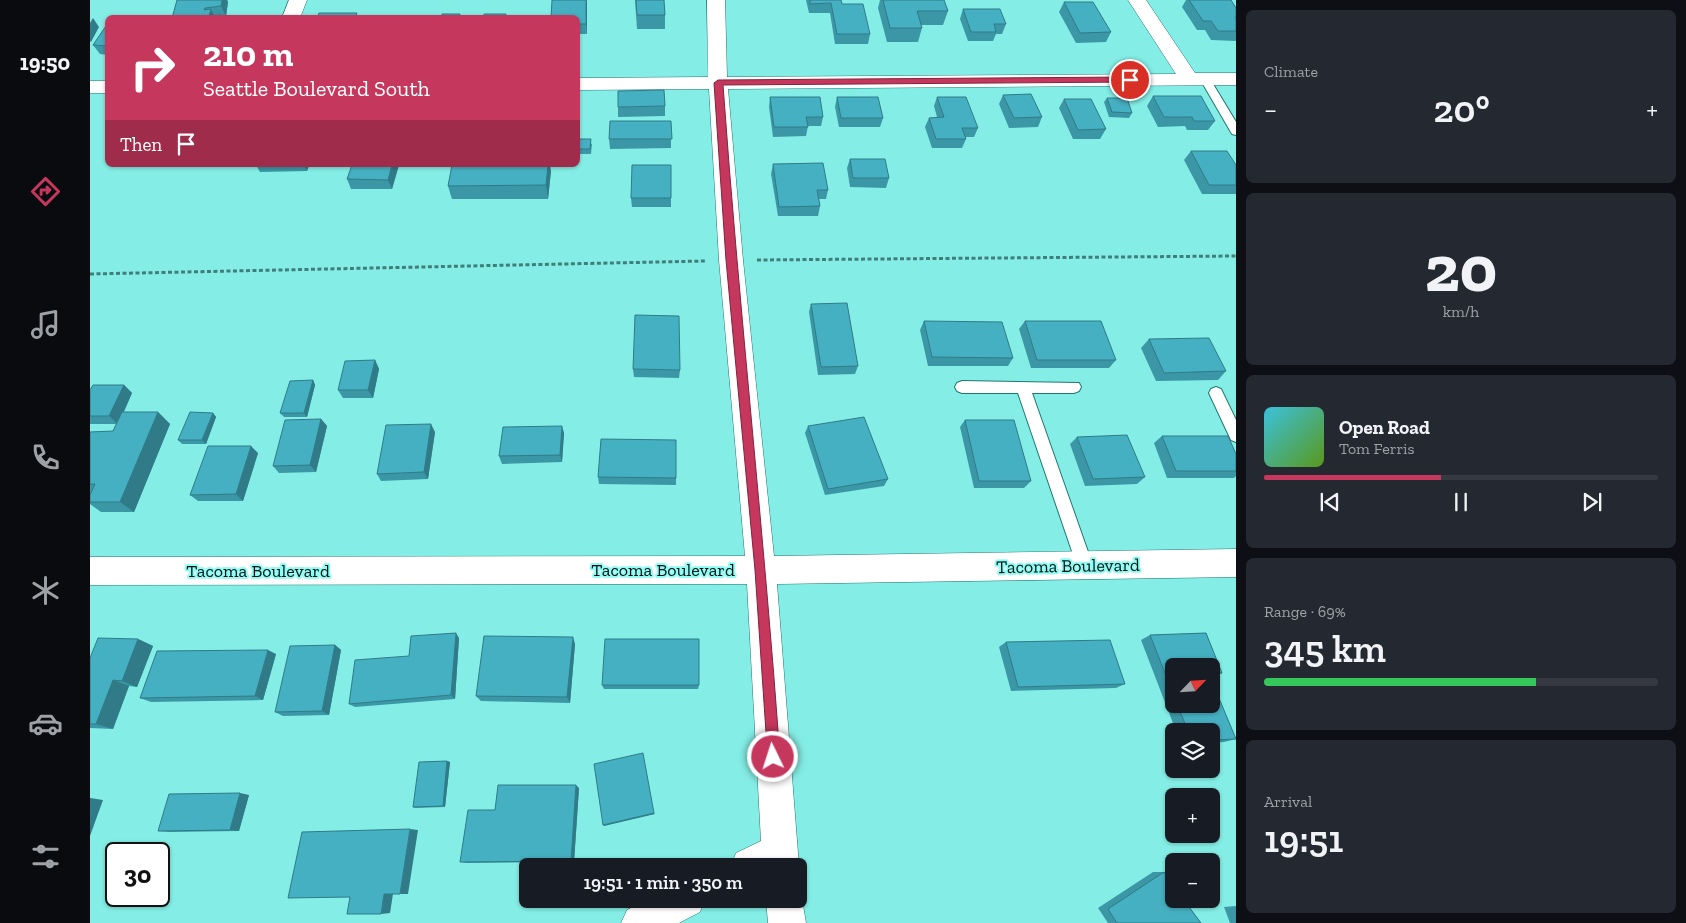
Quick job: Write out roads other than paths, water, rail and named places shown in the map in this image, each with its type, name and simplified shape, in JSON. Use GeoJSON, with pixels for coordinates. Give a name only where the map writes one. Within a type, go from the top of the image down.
{"type":"FeatureCollection","features":[{"type":"Feature","properties":{"kind":"street"},"geometry":{"type":"LineString","coordinates":[[292,15],[298,0]]}},
{"type":"Feature","properties":{"kind":"street"},"geometry":{"type":"LineString","coordinates":[[716,0],[718,83],[731,260],[761,570],[770,858]]}},
{"type":"Feature","properties":{"kind":"street"},"geometry":{"type":"LineString","coordinates":[[1137,0],[1197,79]]}},
{"type":"Feature","properties":{"kind":"street"},"geometry":{"type":"LineString","coordinates":[[580,84],[1236,79]]}},
{"type":"Feature","properties":{"kind":"street"},"geometry":{"type":"LineString","coordinates":[[90,87],[105,87]]}},
{"type":"Feature","properties":{"kind":"street","name":"Tacoma Boulevard"},"geometry":{"type":"LineString","coordinates":[[90,571],[761,570],[1236,563]]}},
{"type":"Feature","properties":{"kind":"street"},"geometry":{"type":"LineString","coordinates":[[640,923],[669,908]]}},
{"type":"Feature","properties":{"kind":"street"},"geometry":{"type":"LineString","coordinates":[[785,908],[787,923]]}},
{"type":"Feature","properties":{"kind":"lane"},"geometry":{"type":"LineString","coordinates":[[1197,79],[1236,131]]}},
{"type":"Feature","properties":{"kind":"lane"},"geometry":{"type":"LineString","coordinates":[[1023,387],[1085,566]]}},
{"type":"Feature","properties":{"kind":"lane"},"geometry":{"type":"LineString","coordinates":[[962,388],[1074,387]]}},
{"type":"Feature","properties":{"kind":"lane"},"geometry":{"type":"LineString","coordinates":[[1216,393],[1236,436]]}}]}
